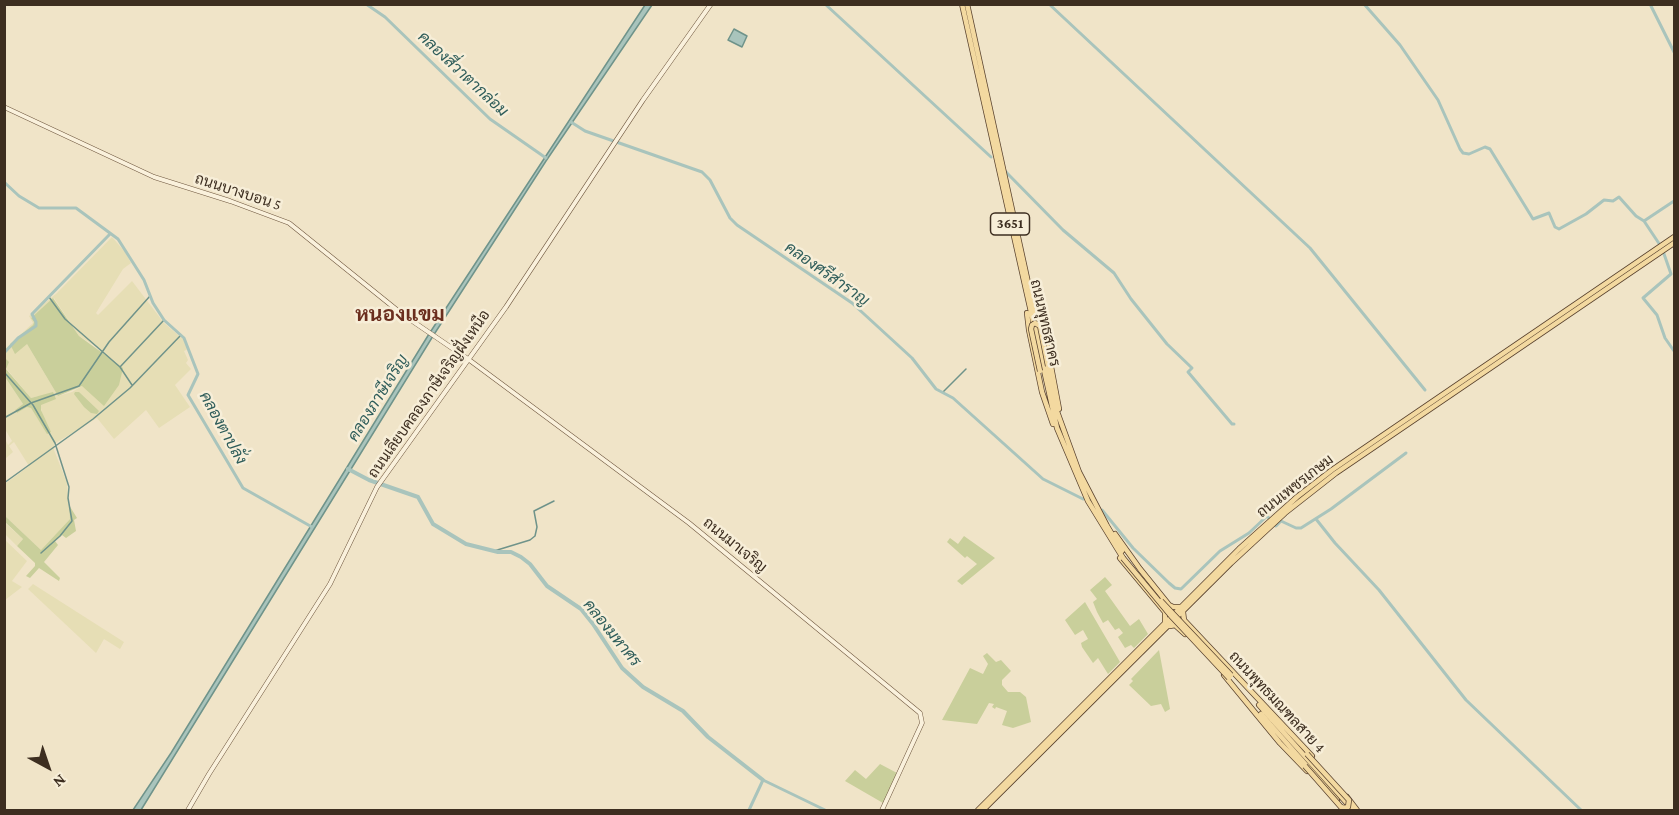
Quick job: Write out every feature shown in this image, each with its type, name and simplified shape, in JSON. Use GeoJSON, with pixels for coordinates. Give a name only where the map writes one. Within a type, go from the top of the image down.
{"type":"FeatureCollection","features":[{"type":"Feature","properties":{"kind":"main road","name":"ถนนเลียบคลองภาษีเจริญฝั่งเหนือ"},"geometry":{"type":"LineString","coordinates":[[188,810],[330,584],[379,485],[523,282],[711,4]]}},
{"type":"Feature","properties":{"kind":"main road","name":"ถนนพุทธสาคร"},"geometry":{"type":"LineString","coordinates":[[962,4],[968,20],[1059,428],[1088,501],[1124,557],[1173,616]]}},
{"type":"Feature","properties":{"kind":"main road","name":"ถนนพุทธสาคร"},"geometry":{"type":"LineString","coordinates":[[967,4],[968,20]]}},
{"type":"Feature","properties":{"kind":"main road","name":"ถนนบางบอน 5"},"geometry":{"type":"LineString","coordinates":[[4,107],[153,177],[230,201],[289,223],[402,314],[441,340]]}},
{"type":"Feature","properties":{"kind":"main road","name":"ถนนเพชรเกษม"},"geometry":{"type":"LineString","coordinates":[[1662,249],[1674,237]]}},
{"type":"Feature","properties":{"kind":"main road","name":"ถนนเพชรเกษม"},"geometry":{"type":"LineString","coordinates":[[983,810],[1272,521],[1324,479],[1674,243]]}},
{"type":"Feature","properties":{"kind":"main road"},"geometry":{"type":"LineString","coordinates":[[1026,287],[1043,324],[1059,428]]}},
{"type":"Feature","properties":{"kind":"main road"},"geometry":{"type":"LineString","coordinates":[[1035,322],[1040,326],[1059,428],[1046,400],[1031,329],[1035,322]]}},
{"type":"Feature","properties":{"kind":"main road","name":"ถนนมาเจริญ"},"geometry":{"type":"LineString","coordinates":[[441,340],[682,518],[921,713],[922,723],[882,810]]}},
{"type":"Feature","properties":{"kind":"main road","name":"ถนนพุทธสาคร"},"geometry":{"type":"LineString","coordinates":[[1059,428],[1124,557]]}},
{"type":"Feature","properties":{"kind":"main road"},"geometry":{"type":"LineString","coordinates":[[1088,501],[1112,547],[1166,614],[1166,625]]}},
{"type":"Feature","properties":{"kind":"main road"},"geometry":{"type":"LineString","coordinates":[[1098,509],[1134,561],[1162,596],[1171,606],[1183,608]]}},
{"type":"Feature","properties":{"kind":"main road"},"geometry":{"type":"LineString","coordinates":[[1155,601],[1162,602],[1162,596]]}},
{"type":"Feature","properties":{"kind":"main road","name":"ถนนพุทธมณฑลสาย 4"},"geometry":{"type":"LineString","coordinates":[[1183,608],[1182,616],[1189,625],[1332,779],[1355,810]]}},
{"type":"Feature","properties":{"kind":"main road","name":"ถนนพุทธมณฑลสาย 4"},"geometry":{"type":"LineString","coordinates":[[1173,616],[1276,723],[1355,810]]}},
{"type":"Feature","properties":{"kind":"main road","name":"ถนนพุทธมณฑลสาย 4"},"geometry":{"type":"LineString","coordinates":[[1166,625],[1174,625],[1182,631],[1342,810]]}},
{"type":"Feature","properties":{"kind":"main road"},"geometry":{"type":"LineString","coordinates":[[1182,631],[1182,625],[1189,625]]}},
{"type":"Feature","properties":{"kind":"main road","name":"ถนนพุทธมณฑลสาย 4"},"geometry":{"type":"LineString","coordinates":[[1230,676],[1347,810]]}},
{"type":"Feature","properties":{"kind":"main road"},"geometry":{"type":"LineString","coordinates":[[1272,732],[1341,807],[1348,807],[1349,800],[1274,715]]}},
{"type":"Feature","properties":{"kind":"main road"},"geometry":{"type":"LineString","coordinates":[[1276,723],[1290,735]]}},
{"type":"Feature","properties":{"kind":"main road"},"geometry":{"type":"LineString","coordinates":[[1279,734],[1288,748]]}},
{"type":"Feature","properties":{"kind":"main road","name":"ถนนเพชรเกษม"},"geometry":{"type":"LineString","coordinates":[[978,810],[1039,752]]}},
{"type":"Feature","properties":{"kind":"shaded area"},"geometry":{"type":"Polygon","coordinates":[[[112,237],[131,263],[123,269],[96,313],[98,315],[132,281],[164,323],[183,339],[188,349],[184,351],[188,360],[186,363],[191,369],[175,385],[190,407],[159,428],[146,410],[114,439],[97,418],[54,444],[54,450],[67,483],[70,519],[41,550],[5,516],[5,484],[29,466],[14,442],[9,446],[13,452],[5,459],[5,439],[8,445],[12,441],[5,429],[5,377],[23,404],[15,410],[17,413],[27,407],[31,408],[47,433],[38,396],[31,398],[6,368],[5,349],[33,323],[29,316],[57,293],[112,237]],[[54,298],[31,318],[34,322],[27,344],[58,396],[82,386],[100,349],[79,336],[54,298]]]}},
{"type":"Feature","properties":{"kind":"shaded area"},"geometry":{"type":"Polygon","coordinates":[[[4,522],[23,539],[17,546],[5,534],[4,522]]]}},
{"type":"Feature","properties":{"kind":"shaded area"},"geometry":{"type":"Polygon","coordinates":[[[4,539],[27,561],[12,581],[22,587],[5,600],[4,539]]]}},
{"type":"Feature","properties":{"kind":"shaded area"},"geometry":{"type":"Polygon","coordinates":[[[33,584],[124,642],[120,649],[104,639],[96,653],[28,589],[33,584]]]}},
{"type":"Feature","properties":{"kind":"green space"},"geometry":{"type":"Polygon","coordinates":[[[53,298],[79,336],[123,368],[119,385],[104,406],[82,386],[58,396],[27,344],[15,354],[10,344],[33,325],[31,318],[53,298]]]}},
{"type":"Feature","properties":{"kind":"green space"},"geometry":{"type":"Polygon","coordinates":[[[6,359],[9,362],[6,369],[31,398],[53,392],[56,399],[41,405],[51,432],[47,434],[31,408],[27,407],[17,413],[15,410],[23,404],[5,377],[6,359]]]}},
{"type":"Feature","properties":{"kind":"green space"},"geometry":{"type":"Polygon","coordinates":[[[79,392],[99,411],[97,414],[91,413],[84,407],[74,394],[79,392]]]}},
{"type":"Feature","properties":{"kind":"green space"},"geometry":{"type":"Polygon","coordinates":[[[69,505],[77,518],[74,520],[76,531],[66,538],[62,535],[55,541],[58,545],[44,562],[60,578],[59,581],[39,568],[30,578],[26,576],[35,563],[17,546],[23,539],[5,522],[5,516],[41,550],[70,519],[69,505]]]}},
{"type":"Feature","properties":{"kind":"green space"},"geometry":{"type":"Polygon","coordinates":[[[964,536],[995,558],[962,585],[957,581],[977,564],[967,556],[965,558],[947,542],[950,538],[958,544],[964,536]]]}},
{"type":"Feature","properties":{"kind":"green space"},"geometry":{"type":"Polygon","coordinates":[[[1105,577],[1112,585],[1105,591],[1130,626],[1139,619],[1148,634],[1134,648],[1131,645],[1125,648],[1118,637],[1123,633],[1119,628],[1115,630],[1108,620],[1103,623],[1097,612],[1093,602],[1097,599],[1090,590],[1105,577]]]}},
{"type":"Feature","properties":{"kind":"green space"},"geometry":{"type":"Polygon","coordinates":[[[1085,602],[1120,662],[1108,674],[1098,658],[1093,663],[1082,647],[1081,643],[1088,639],[1083,630],[1075,635],[1065,620],[1085,602]]]}},
{"type":"Feature","properties":{"kind":"green space"},"geometry":{"type":"Polygon","coordinates":[[[1159,650],[1170,709],[1165,712],[1161,704],[1151,706],[1129,685],[1133,681],[1131,679],[1159,650]]]}},
{"type":"Feature","properties":{"kind":"green space"},"geometry":{"type":"Polygon","coordinates":[[[987,653],[996,662],[1001,660],[1011,671],[1002,680],[1002,685],[1008,692],[1020,692],[1026,697],[1031,722],[1013,728],[1002,725],[1007,711],[996,707],[995,709],[992,707],[994,704],[989,703],[977,724],[942,720],[970,668],[983,674],[988,664],[983,656],[987,653]]]}},
{"type":"Feature","properties":{"kind":"green space"},"geometry":{"type":"Polygon","coordinates":[[[880,764],[897,773],[883,803],[845,781],[855,770],[866,779],[880,764]]]}},
{"type":"Feature","properties":{"kind":"water"},"geometry":{"type":"Polygon","coordinates":[[[645,5],[652,5],[546,161],[433,336],[141,810],[133,810],[171,753],[429,334],[645,5]]]}},
{"type":"Feature","properties":{"kind":"water"},"geometry":{"type":"Polygon","coordinates":[[[734,29],[747,36],[742,47],[728,40],[734,29]]]}},
{"type":"Feature","properties":{"kind":"waterway","name":"คลองสี่วาตากล่อม"},"geometry":{"type":"LineString","coordinates":[[366,4],[385,17],[490,119],[546,158]]}},
{"type":"Feature","properties":{"kind":"waterway"},"geometry":{"type":"LineString","coordinates":[[825,4],[991,157]]}},
{"type":"Feature","properties":{"kind":"waterway"},"geometry":{"type":"LineString","coordinates":[[1049,4],[1310,248],[1425,390]]}},
{"type":"Feature","properties":{"kind":"waterway"},"geometry":{"type":"LineString","coordinates":[[1364,4],[1400,45],[1438,100],[1463,153],[1469,154],[1485,147],[1490,149],[1533,219],[1549,213],[1555,227],[1559,229],[1586,214],[1604,200],[1613,201],[1619,197],[1636,216],[1644,221],[1660,245]]}},
{"type":"Feature","properties":{"kind":"waterway"},"geometry":{"type":"LineString","coordinates":[[1650,4],[1674,52]]}},
{"type":"Feature","properties":{"kind":"waterway","name":"คลองศรีสำราญ"},"geometry":{"type":"LineString","coordinates":[[571,122],[585,131],[702,172],[710,180],[730,218],[737,225],[852,303],[912,358],[936,389],[953,398],[1043,479],[1083,499]]}},
{"type":"Feature","properties":{"kind":"waterway"},"geometry":{"type":"LineString","coordinates":[[1005,171],[1063,230],[1114,273],[1131,299],[1167,344],[1192,368],[1188,372],[1234,424]]}},
{"type":"Feature","properties":{"kind":"waterway","name":"คลองตาปลั่ง"},"geometry":{"type":"LineString","coordinates":[[4,182],[19,196],[39,208],[76,208],[118,239],[144,280],[153,303],[164,320],[184,338],[198,374],[188,395],[243,488],[312,527]]}},
{"type":"Feature","properties":{"kind":"waterway"},"geometry":{"type":"LineString","coordinates":[[1644,221],[1674,201]]}},
{"type":"Feature","properties":{"kind":"waterway"},"geometry":{"type":"LineString","coordinates":[[4,353],[18,338],[36,326],[32,314],[110,234]]}},
{"type":"Feature","properties":{"kind":"waterway"},"geometry":{"type":"LineString","coordinates":[[1663,251],[1671,274],[1643,298],[1657,315],[1665,338],[1674,351]]}},
{"type":"Feature","properties":{"kind":"waterway"},"geometry":{"type":"LineString","coordinates":[[4,418],[31,403],[79,386],[109,342],[150,296]]}},
{"type":"Feature","properties":{"kind":"waterway"},"geometry":{"type":"LineString","coordinates":[[49,297],[65,319],[120,367],[132,385]]}},
{"type":"Feature","properties":{"kind":"waterway"},"geometry":{"type":"LineString","coordinates":[[120,367],[164,320]]}},
{"type":"Feature","properties":{"kind":"waterway"},"geometry":{"type":"LineString","coordinates":[[4,483],[93,419],[130,388],[181,335]]}},
{"type":"Feature","properties":{"kind":"waterway"},"geometry":{"type":"LineString","coordinates":[[943,392],[966,369]]}},
{"type":"Feature","properties":{"kind":"waterway"},"geometry":{"type":"LineString","coordinates":[[4,372],[33,405],[55,443],[69,487],[68,498],[72,521],[60,536],[41,553]]}},
{"type":"Feature","properties":{"kind":"waterway"},"geometry":{"type":"LineString","coordinates":[[1102,510],[1133,548],[1169,583],[1181,589],[1220,551],[1249,533],[1267,516],[1276,526],[1281,521],[1301,528],[1331,509],[1406,453]]}},
{"type":"Feature","properties":{"kind":"waterway","name":"คลองมหาศร"},"geometry":{"type":"LineString","coordinates":[[348,469],[369,480],[418,497],[433,524],[466,544],[498,552],[511,552],[521,557],[530,564],[547,586],[581,609],[622,668],[643,687],[683,711],[708,737],[763,780]]}},
{"type":"Feature","properties":{"kind":"waterway"},"geometry":{"type":"LineString","coordinates":[[494,551],[530,540],[535,536],[537,527],[534,511],[554,501]]}},
{"type":"Feature","properties":{"kind":"waterway"},"geometry":{"type":"LineString","coordinates":[[1316,519],[1379,590],[1466,700],[1581,810]]}},
{"type":"Feature","properties":{"kind":"waterway","name":"คลองมหาศร"},"geometry":{"type":"LineString","coordinates":[[749,810],[763,780],[825,810]]}},
{"type":"Feature","properties":{"kind":"district","name":"หนองแขม"},"geometry":{"type":"Point","coordinates":[400,315]}},
{"type":"Feature","properties":{"kind":"water label","name":"คลองภาษีเจริญ"},"geometry":{"type":"Point","coordinates":[378,398]}}]}
